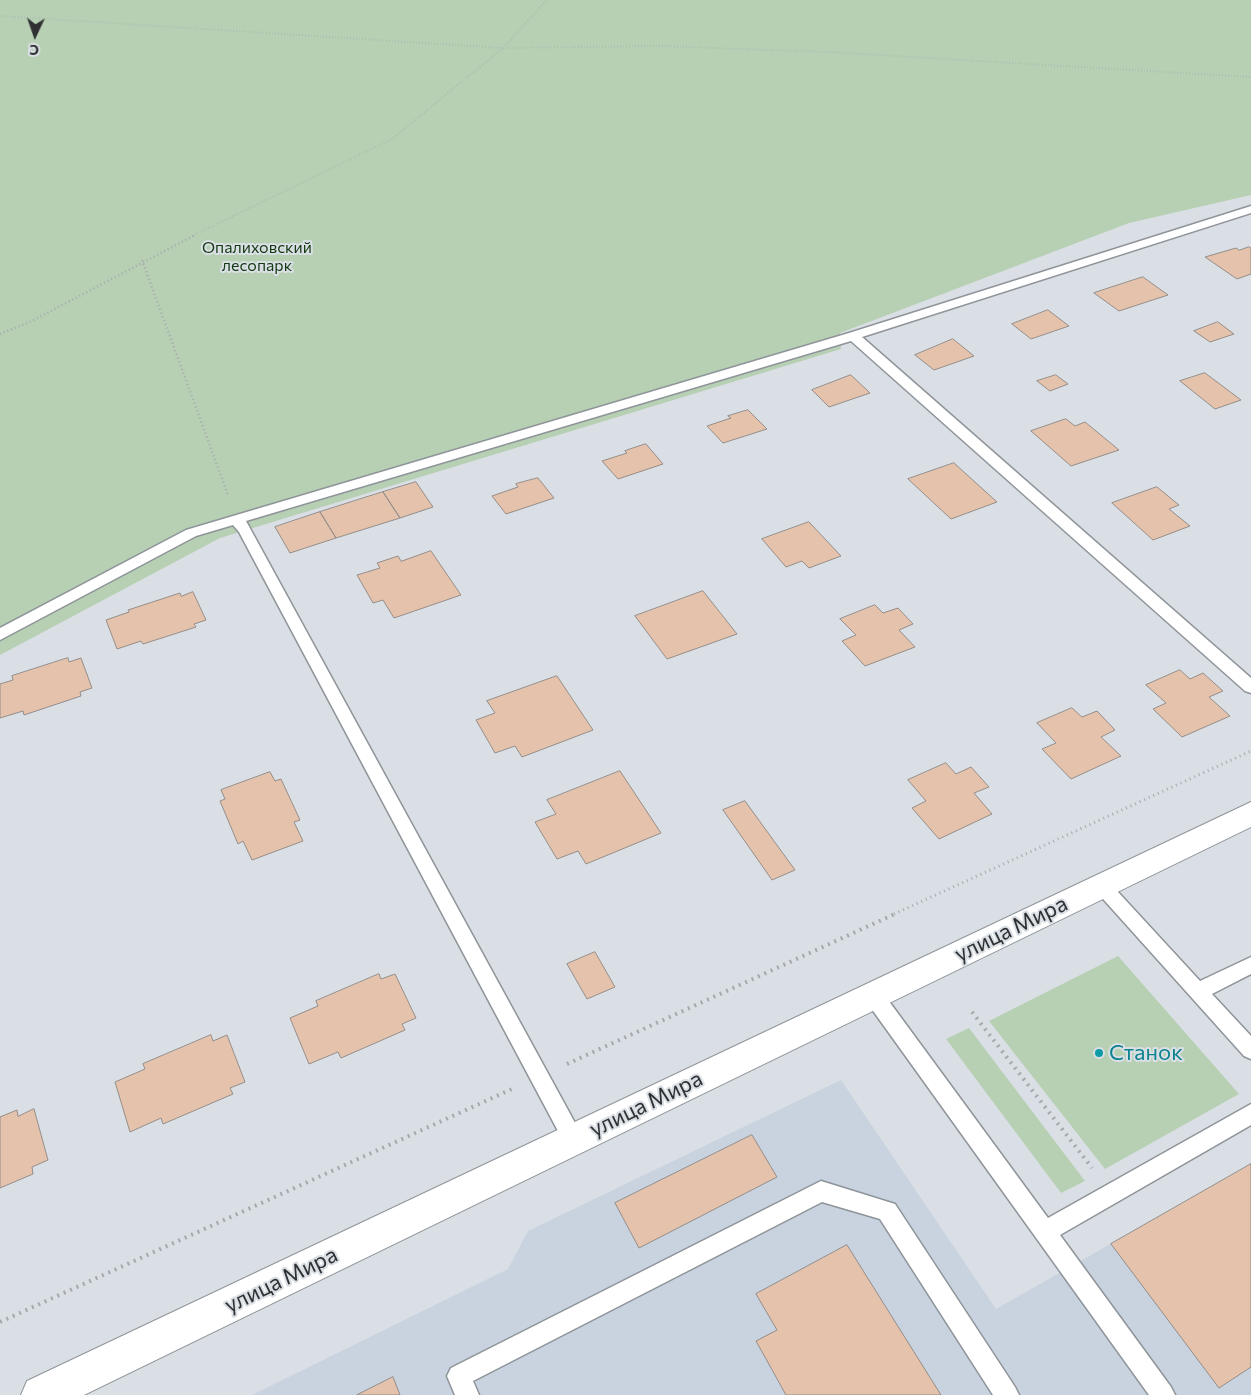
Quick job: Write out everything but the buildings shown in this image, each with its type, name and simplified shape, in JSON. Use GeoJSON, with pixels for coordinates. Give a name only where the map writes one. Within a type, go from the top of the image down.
{"type":"FeatureCollection","features":[{"type":"Feature","properties":{"kind":"street","name":"улица Мира"},"geometry":{"type":"LineString","coordinates":[[41,1395],[1251,814]]}},
{"type":"Feature","properties":{"kind":"lane"},"geometry":{"type":"LineString","coordinates":[[0,636],[191,533],[853,336],[1251,209]]}},
{"type":"Feature","properties":{"kind":"lane"},"geometry":{"type":"LineString","coordinates":[[853,336],[1251,687]]}},
{"type":"Feature","properties":{"kind":"lane"},"geometry":{"type":"LineString","coordinates":[[237,520],[573,1139]]}},
{"type":"Feature","properties":{"kind":"lane"},"geometry":{"type":"LineString","coordinates":[[1101,885],[1251,1050]]}},
{"type":"Feature","properties":{"kind":"lane"},"geometry":{"type":"LineString","coordinates":[[1199,991],[1251,965]]}},
{"type":"Feature","properties":{"kind":"lane"},"geometry":{"type":"LineString","coordinates":[[873,996],[1163,1395]]}},
{"type":"Feature","properties":{"kind":"lane"},"geometry":{"type":"LineString","coordinates":[[1045,1232],[1251,1114]]}},
{"type":"Feature","properties":{"kind":"lane"},"geometry":{"type":"LineString","coordinates":[[467,1395],[459,1376],[821,1191],[888,1211],[1008,1395]]}},
{"type":"Feature","properties":{"kind":"path"},"geometry":{"type":"LineString","coordinates":[[0,334],[32,321],[142,260],[392,140],[503,48],[547,0]]}},
{"type":"Feature","properties":{"kind":"path"},"geometry":{"type":"LineString","coordinates":[[0,16],[503,48],[668,46],[848,53],[1251,77]]}},
{"type":"Feature","properties":{"kind":"path"},"geometry":{"type":"LineString","coordinates":[[142,260],[237,520]]}},
{"type":"Feature","properties":{"kind":"path"},"geometry":{"type":"LineString","coordinates":[[0,1322],[1251,751]]}},
{"type":"Feature","properties":{"kind":"path"},"geometry":{"type":"LineString","coordinates":[[972,1012],[1112,1193]]}},
{"type":"Feature","properties":{"kind":"shaded area"},"geometry":{"type":"Polygon","coordinates":[[[841,1080],[996,1309],[1251,1164],[1251,1395],[252,1395],[508,1269],[528,1231],[841,1080]]]}},
{"type":"Feature","properties":{"kind":"green space","name":"Опалиховский лесопарк"},"geometry":{"type":"Polygon","coordinates":[[[0,0],[1251,0],[1251,195],[1129,223],[840,333],[841,349],[220,538],[0,655],[0,0]]]}},
{"type":"Feature","properties":{"kind":"green space"},"geometry":{"type":"Polygon","coordinates":[[[1118,956],[1239,1094],[1105,1169],[989,1021],[1118,956]]]}},
{"type":"Feature","properties":{"kind":"green space"},"geometry":{"type":"Polygon","coordinates":[[[969,1028],[1085,1181],[1061,1193],[946,1039],[969,1028]]]}},
{"type":"Feature","properties":{"kind":"place","name":"Станок"},"geometry":{"type":"Point","coordinates":[1099,1053]}}]}
